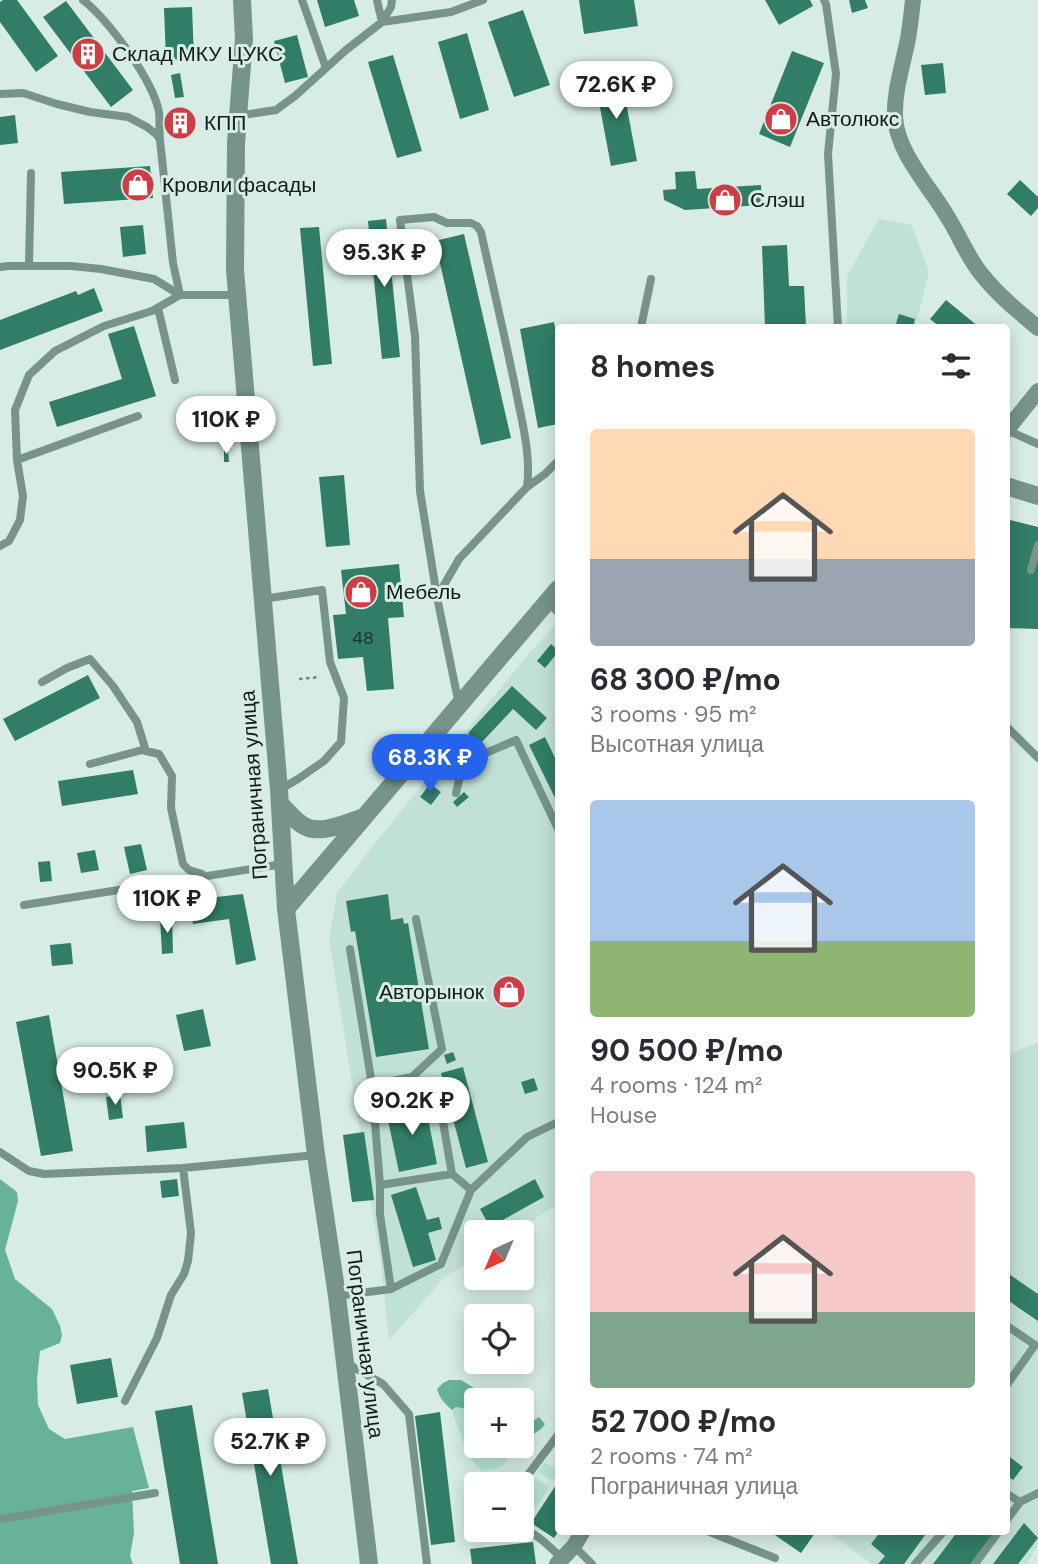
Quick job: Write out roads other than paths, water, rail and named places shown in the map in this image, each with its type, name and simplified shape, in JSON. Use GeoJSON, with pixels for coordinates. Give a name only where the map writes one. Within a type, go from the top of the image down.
{"type":"FeatureCollection","features":[{"type":"Feature","properties":{"kind":"street","name":"Пограничная улица"},"geometry":{"type":"LineString","coordinates":[[242,0],[244,38],[237,117],[234,204],[237,295],[280,797],[286,909],[316,1155],[346,1363],[369,1564]]}},
{"type":"Feature","properties":{"kind":"street"},"geometry":{"type":"LineString","coordinates":[[913,0],[896,96],[896,124],[903,147],[982,275],[1038,328]]}},
{"type":"Feature","properties":{"kind":"street"},"geometry":{"type":"LineString","coordinates":[[1010,427],[1037,394]]}},
{"type":"Feature","properties":{"kind":"street"},"geometry":{"type":"LineString","coordinates":[[1010,487],[1038,496]]}},
{"type":"Feature","properties":{"kind":"street"},"geometry":{"type":"LineString","coordinates":[[286,909],[431,737],[554,601]]}},
{"type":"Feature","properties":{"kind":"street"},"geometry":{"type":"LineString","coordinates":[[280,797],[300,824],[313,830],[362,818]]}},
{"type":"Feature","properties":{"kind":"street"},"geometry":{"type":"LineString","coordinates":[[560,1561],[581,1535]]}},
{"type":"Feature","properties":{"kind":"lane"},"geometry":{"type":"LineString","coordinates":[[83,0],[112,29],[128,52],[148,86],[159,113],[173,263],[180,295]]}},
{"type":"Feature","properties":{"kind":"lane"},"geometry":{"type":"LineString","coordinates":[[302,0],[326,68]]}},
{"type":"Feature","properties":{"kind":"lane"},"geometry":{"type":"LineString","coordinates":[[377,0],[382,22]]}},
{"type":"Feature","properties":{"kind":"lane"},"geometry":{"type":"LineString","coordinates":[[237,117],[275,110],[295,96],[382,22],[391,8],[391,0]]}},
{"type":"Feature","properties":{"kind":"lane"},"geometry":{"type":"LineString","coordinates":[[382,22],[452,12],[484,0]]}},
{"type":"Feature","properties":{"kind":"lane"},"geometry":{"type":"LineString","coordinates":[[824,0],[836,74],[828,154],[838,324]]}},
{"type":"Feature","properties":{"kind":"lane"},"geometry":{"type":"LineString","coordinates":[[0,94],[23,93],[90,112],[128,117],[147,127],[160,140]]}},
{"type":"Feature","properties":{"kind":"lane"},"geometry":{"type":"LineString","coordinates":[[29,266],[31,173]]}},
{"type":"Feature","properties":{"kind":"lane"},"geometry":{"type":"LineString","coordinates":[[459,705],[420,491],[415,336],[400,220],[434,217],[447,223],[471,223],[481,232],[522,424],[529,472],[527,487]]}},
{"type":"Feature","properties":{"kind":"lane"},"geometry":{"type":"LineString","coordinates":[[0,267],[101,269],[154,279],[180,295]]}},
{"type":"Feature","properties":{"kind":"lane"},"geometry":{"type":"LineString","coordinates":[[642,324],[651,279]]}},
{"type":"Feature","properties":{"kind":"lane"},"geometry":{"type":"LineString","coordinates":[[0,546],[9,541],[20,520],[23,496],[17,460],[15,410],[29,375],[55,351],[104,326],[158,308],[180,295],[237,295]]}},
{"type":"Feature","properties":{"kind":"lane"},"geometry":{"type":"LineString","coordinates":[[158,308],[176,380]]}},
{"type":"Feature","properties":{"kind":"lane"},"geometry":{"type":"LineString","coordinates":[[17,460],[138,416]]}},
{"type":"Feature","properties":{"kind":"lane"},"geometry":{"type":"LineString","coordinates":[[1010,432],[1038,444]]}},
{"type":"Feature","properties":{"kind":"lane"},"geometry":{"type":"LineString","coordinates":[[438,597],[459,559],[527,487],[555,464]]}},
{"type":"Feature","properties":{"kind":"lane"},"geometry":{"type":"LineString","coordinates":[[1031,570],[1038,545]]}},
{"type":"Feature","properties":{"kind":"lane"},"geometry":{"type":"LineString","coordinates":[[263,599],[322,590],[330,662],[344,698],[341,741],[324,761],[298,779],[280,797]]}},
{"type":"Feature","properties":{"kind":"lane"},"geometry":{"type":"LineString","coordinates":[[42,682],[90,659],[113,686],[137,723],[146,751]]}},
{"type":"Feature","properties":{"kind":"lane"},"geometry":{"type":"LineString","coordinates":[[1010,730],[1038,758]]}},
{"type":"Feature","properties":{"kind":"lane"},"geometry":{"type":"LineString","coordinates":[[431,737],[463,762]]}},
{"type":"Feature","properties":{"kind":"lane"},"geometry":{"type":"LineString","coordinates":[[463,762],[516,740],[555,823]]}},
{"type":"Feature","properties":{"kind":"lane"},"geometry":{"type":"LineString","coordinates":[[90,764],[142,750],[159,754],[172,776],[171,808],[183,864],[189,870],[205,875]]}},
{"type":"Feature","properties":{"kind":"lane"},"geometry":{"type":"LineString","coordinates":[[456,793],[463,762]]}},
{"type":"Feature","properties":{"kind":"lane"},"geometry":{"type":"LineString","coordinates":[[24,905],[283,864]]}},
{"type":"Feature","properties":{"kind":"lane"},"geometry":{"type":"LineString","coordinates":[[372,1085],[412,1077],[443,1049],[416,919]]}},
{"type":"Feature","properties":{"kind":"lane"},"geometry":{"type":"LineString","coordinates":[[350,948],[372,1085],[380,1214],[390,1289]]}},
{"type":"Feature","properties":{"kind":"lane"},"geometry":{"type":"LineString","coordinates":[[412,1077],[438,1093],[452,1174],[471,1190]]}},
{"type":"Feature","properties":{"kind":"lane"},"geometry":{"type":"LineString","coordinates":[[337,1296],[390,1289],[442,1264],[471,1190],[527,1137],[555,1123]]}},
{"type":"Feature","properties":{"kind":"lane"},"geometry":{"type":"LineString","coordinates":[[0,1152],[25,1169],[40,1174],[183,1168],[316,1155]]}},
{"type":"Feature","properties":{"kind":"lane"},"geometry":{"type":"LineString","coordinates":[[125,1401],[158,1338],[171,1295],[184,1274],[188,1261],[191,1233],[183,1168]]}},
{"type":"Feature","properties":{"kind":"lane"},"geometry":{"type":"LineString","coordinates":[[380,1185],[452,1174]]}},
{"type":"Feature","properties":{"kind":"lane"},"geometry":{"type":"LineString","coordinates":[[1010,1328],[1035,1345],[1010,1380]]}},
{"type":"Feature","properties":{"kind":"lane"},"geometry":{"type":"LineString","coordinates":[[346,1363],[383,1384],[409,1414],[427,1564]]}},
{"type":"Feature","properties":{"kind":"lane"},"geometry":{"type":"LineString","coordinates":[[530,1472],[555,1439]]}},
{"type":"Feature","properties":{"kind":"lane"},"geometry":{"type":"LineString","coordinates":[[0,1519],[155,1493]]}},
{"type":"Feature","properties":{"kind":"lane"},"geometry":{"type":"LineString","coordinates":[[1010,1516],[1020,1502],[1038,1493]]}},
{"type":"Feature","properties":{"kind":"lane"},"geometry":{"type":"LineString","coordinates":[[1010,1496],[1020,1502]]}},
{"type":"Feature","properties":{"kind":"lane"},"geometry":{"type":"LineString","coordinates":[[534,1534],[560,1561]]}},
{"type":"Feature","properties":{"kind":"lane"},"geometry":{"type":"LineString","coordinates":[[717,1535],[775,1558]]}},
{"type":"Feature","properties":{"kind":"lane"},"geometry":{"type":"LineString","coordinates":[[915,1564],[940,1535]]}},
{"type":"Feature","properties":{"kind":"lane"},"geometry":{"type":"LineString","coordinates":[[975,1564],[996,1535]]}},
{"type":"Feature","properties":{"kind":"lane"},"geometry":{"type":"LineString","coordinates":[[574,1546],[592,1564]]}},
{"type":"Feature","properties":{"kind":"place","name":"Склад МКУ ЦУКС"},"geometry":{"type":"Point","coordinates":[88,54]}},
{"type":"Feature","properties":{"kind":"place","name":"Автолюкс"},"geometry":{"type":"Point","coordinates":[781,119]}},
{"type":"Feature","properties":{"kind":"place","name":"КПП"},"geometry":{"type":"Point","coordinates":[180,123]}},
{"type":"Feature","properties":{"kind":"place","name":"Кровли фасады"},"geometry":{"type":"Point","coordinates":[138,185]}},
{"type":"Feature","properties":{"kind":"place","name":"Слэш"},"geometry":{"type":"Point","coordinates":[725,200]}},
{"type":"Feature","properties":{"kind":"place","name":"Мебель"},"geometry":{"type":"Point","coordinates":[361,592]}},
{"type":"Feature","properties":{"kind":"place","name":"Авторынок"},"geometry":{"type":"Point","coordinates":[509,992]}}]}
